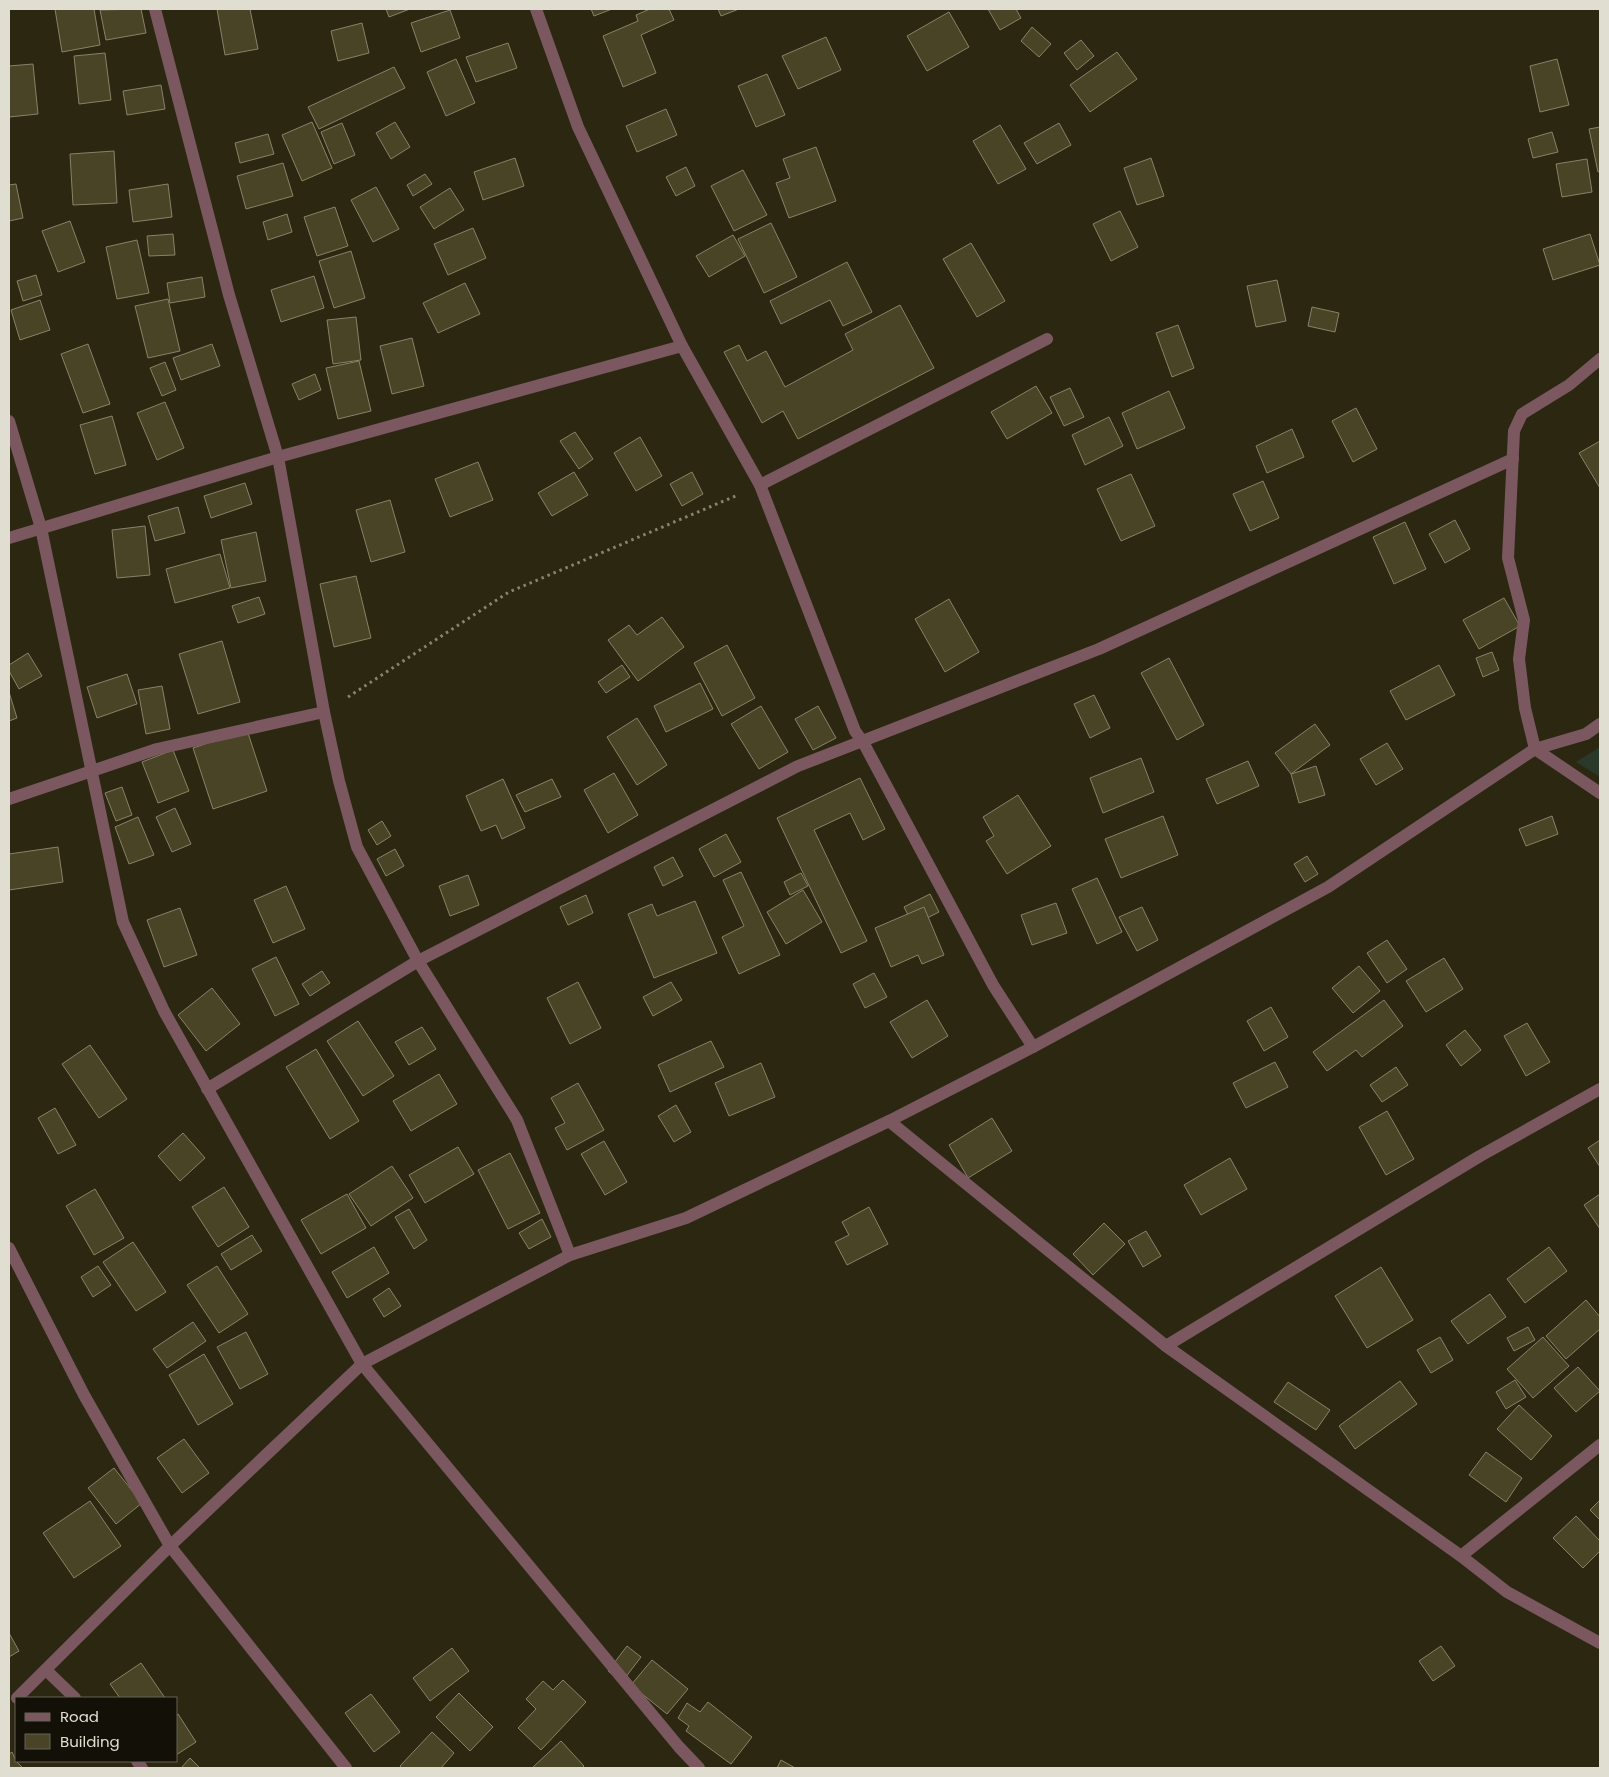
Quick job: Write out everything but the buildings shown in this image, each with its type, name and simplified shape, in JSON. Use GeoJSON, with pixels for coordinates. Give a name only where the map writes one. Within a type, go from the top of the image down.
{"type":"FeatureCollection","features":[{"type":"Feature","properties":{"kind":"street"},"geometry":{"type":"LineString","coordinates":[[155,9],[229,295],[278,457],[324,712],[339,780],[357,847],[418,961],[517,1120],[570,1255]]}},
{"type":"Feature","properties":{"kind":"street"},"geometry":{"type":"LineString","coordinates":[[536,9],[578,127],[682,346],[760,485],[855,731],[863,742],[993,985],[1033,1047]]}},
{"type":"Feature","properties":{"kind":"street"},"geometry":{"type":"LineString","coordinates":[[760,485],[1047,339]]}},
{"type":"Feature","properties":{"kind":"street"},"geometry":{"type":"LineString","coordinates":[[9,538],[278,457],[682,346]]}},
{"type":"Feature","properties":{"kind":"street"},"geometry":{"type":"LineString","coordinates":[[1600,358],[1569,385],[1522,414],[1514,431],[1508,558],[1524,620],[1518,659],[1525,708],[1535,749],[1600,793]]}},
{"type":"Feature","properties":{"kind":"street"},"geometry":{"type":"LineString","coordinates":[[9,420],[41,528],[123,922],[164,1011],[362,1364],[679,1747],[699,1768]]}},
{"type":"Feature","properties":{"kind":"street"},"geometry":{"type":"LineString","coordinates":[[207,1090],[418,961],[798,766],[1099,649],[1513,459]]}},
{"type":"Feature","properties":{"kind":"street"},"geometry":{"type":"LineString","coordinates":[[9,799],[158,750],[324,712]]}},
{"type":"Feature","properties":{"kind":"street"},"geometry":{"type":"LineString","coordinates":[[19,1697],[170,1546],[362,1364],[570,1255],[686,1218],[889,1121],[1033,1047],[1328,887],[1535,749],[1586,734],[1600,724]]}},
{"type":"Feature","properties":{"kind":"street"},"geometry":{"type":"LineString","coordinates":[[1166,1346],[1480,1156],[1600,1089]]}},
{"type":"Feature","properties":{"kind":"street"},"geometry":{"type":"LineString","coordinates":[[889,1121],[1166,1346],[1461,1556],[1507,1592],[1600,1643]]}},
{"type":"Feature","properties":{"kind":"street"},"geometry":{"type":"LineString","coordinates":[[9,1248],[84,1395],[170,1546],[346,1768]]}},
{"type":"Feature","properties":{"kind":"street"},"geometry":{"type":"LineString","coordinates":[[1461,1556],[1600,1445]]}},
{"type":"Feature","properties":{"kind":"street"},"geometry":{"type":"LineString","coordinates":[[46,1670],[74,1697]]}},
{"type":"Feature","properties":{"kind":"path"},"geometry":{"type":"LineString","coordinates":[[324,712],[509,592],[760,485]]}},
{"type":"Feature","properties":{"kind":"green space"},"geometry":{"type":"Polygon","coordinates":[[[1600,747],[1600,777],[1576,762],[1600,747]]]}}]}
